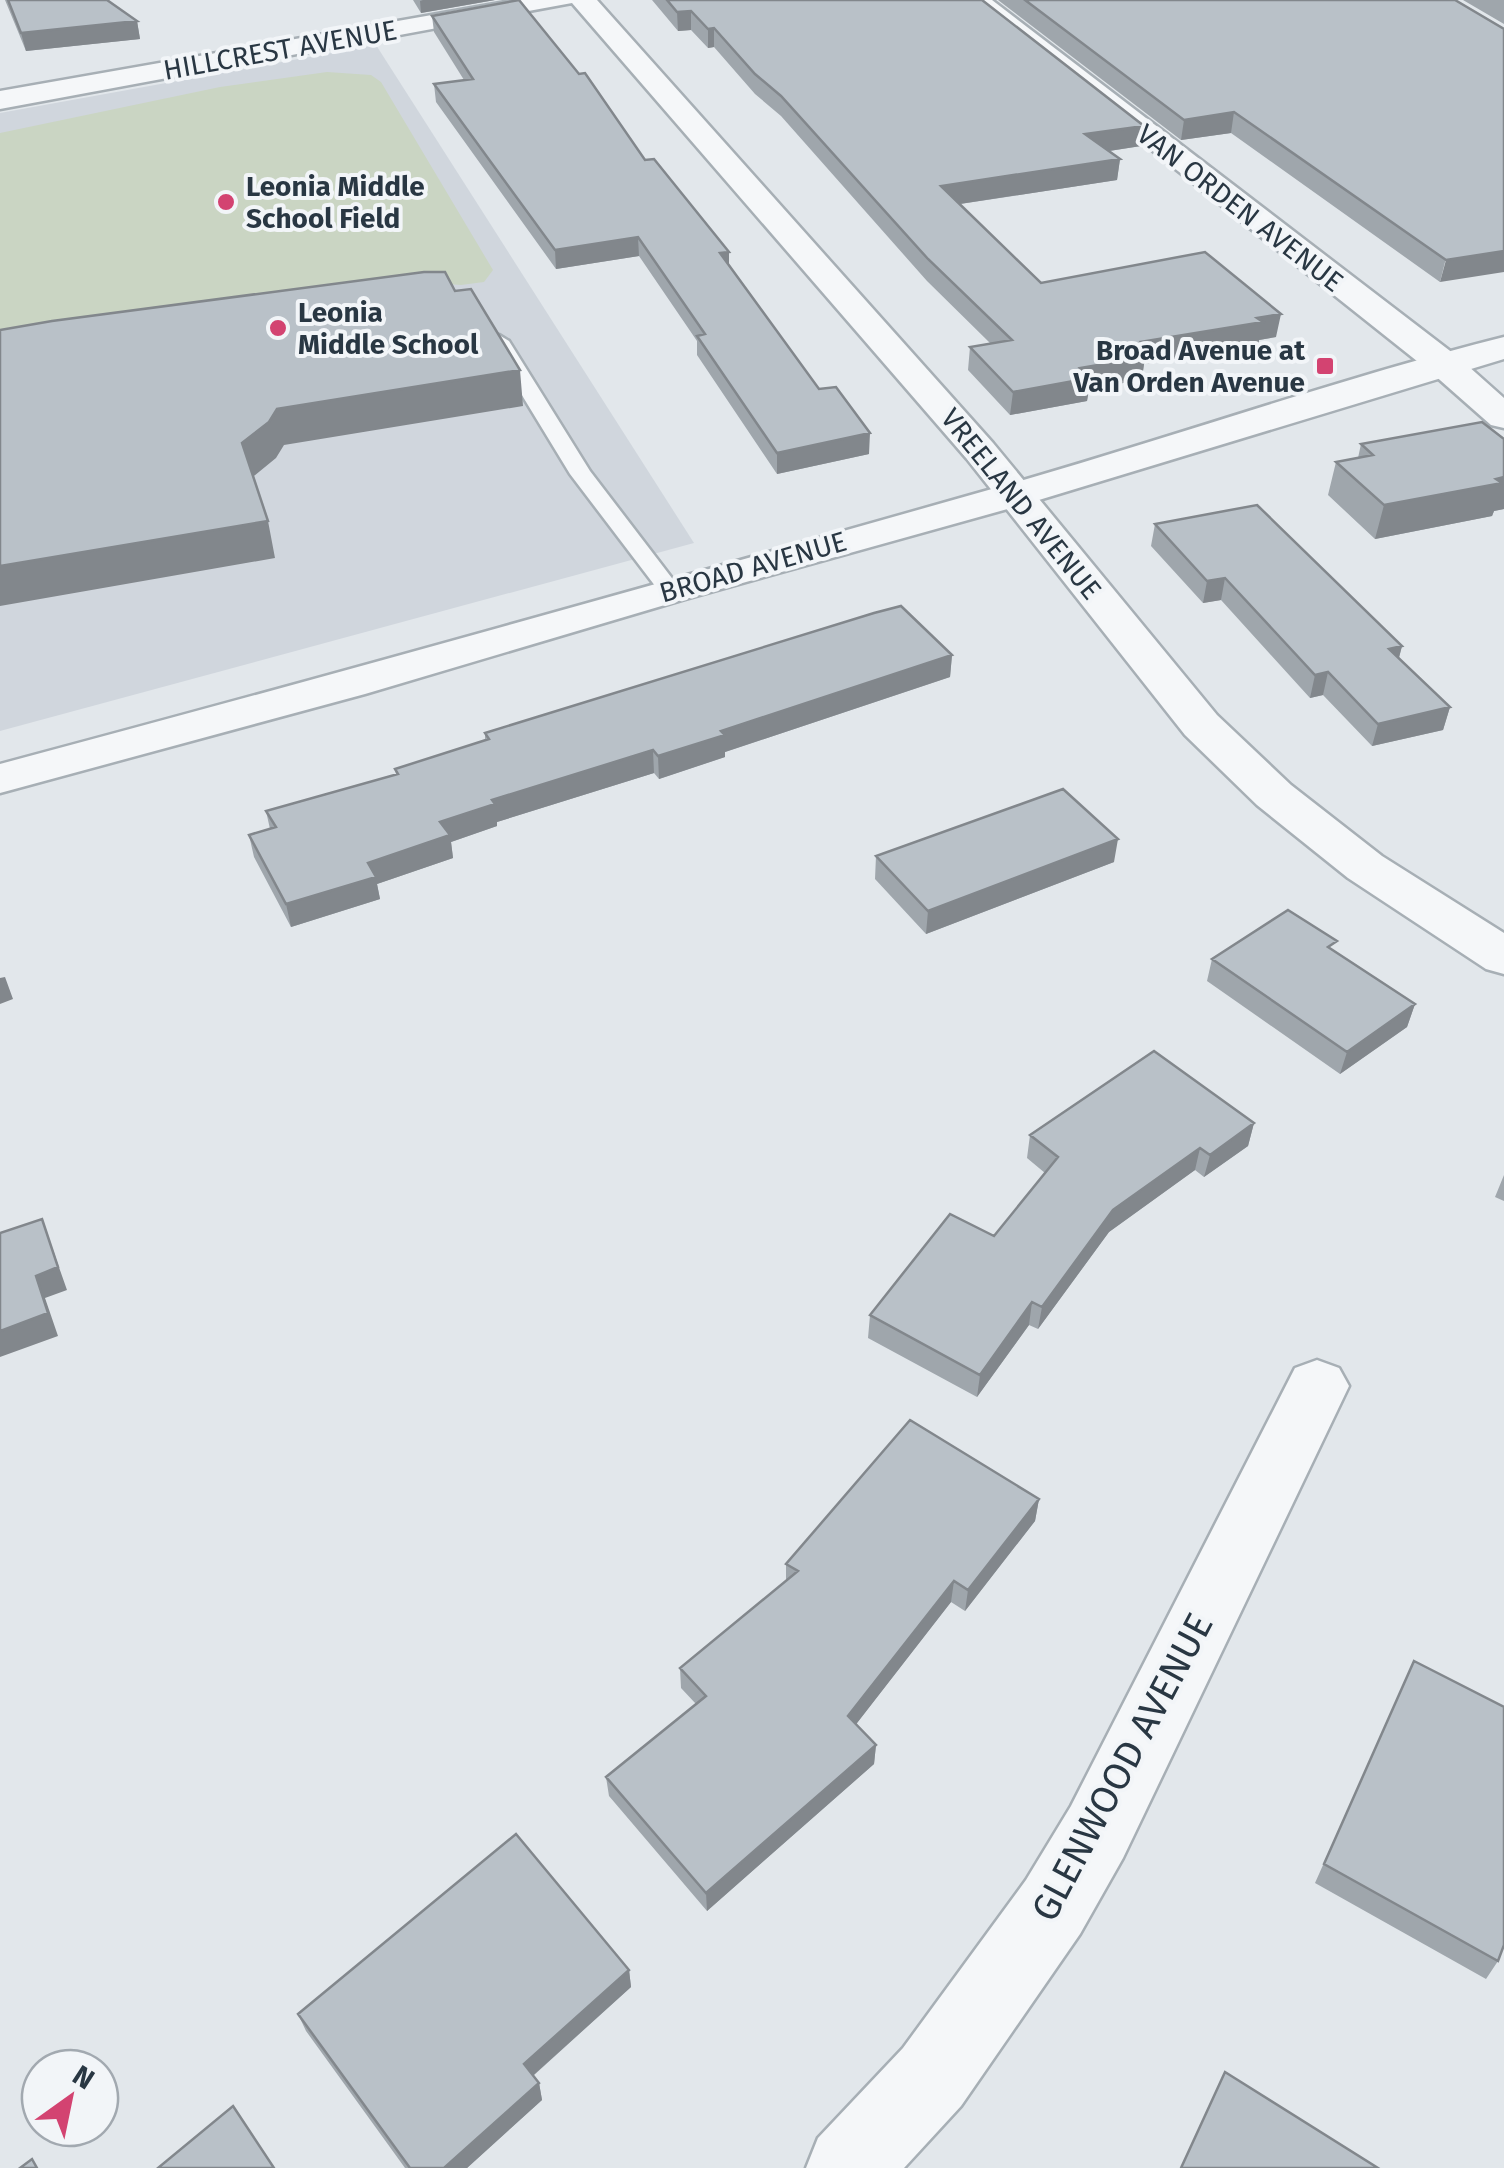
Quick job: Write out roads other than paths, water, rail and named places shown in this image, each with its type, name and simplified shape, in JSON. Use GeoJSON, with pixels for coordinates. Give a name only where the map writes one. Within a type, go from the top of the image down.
{"type":"FeatureCollection","features":[{"type":"Feature","properties":{"kind":"street","name":"HILLCREST AVENUE"},"geometry":{"type":"LineString","coordinates":[[0,100],[561,0]]}},
{"type":"Feature","properties":{"kind":"street","name":"VREELAND AVENUE"},"geometry":{"type":"LineString","coordinates":[[583,0],[1015,495],[1201,725],[1274,796],[1365,867],[1504,957]]}},
{"type":"Feature","properties":{"kind":"street","name":"VAN ORDEN AVENUE"},"geometry":{"type":"LineString","coordinates":[[976,0],[1504,416]]}},
{"type":"Feature","properties":{"kind":"street","name":"BROAD AVENUE"},"geometry":{"type":"LineString","coordinates":[[0,779],[349,685],[670,590],[1015,495],[1504,348]]}},
{"type":"Feature","properties":{"kind":"street","name":"GLENWOOD AVENUE"},"geometry":{"type":"LineString","coordinates":[[848,2168],[932,2076],[1053,1908],[1096,1832],[1317,1386]]}},
{"type":"Feature","properties":{"kind":"lane"},"geometry":{"type":"LineString","coordinates":[[484,316],[581,474],[670,590]]}},
{"type":"Feature","properties":{"kind":"place","name":"Leonia Middle School Field"},"geometry":{"type":"Point","coordinates":[226,202]}},
{"type":"Feature","properties":{"kind":"place","name":"Leonia Middle School"},"geometry":{"type":"Point","coordinates":[278,328]}},
{"type":"Feature","properties":{"kind":"place","name":"Broad Avenue at Van Orden Avenue"},"geometry":{"type":"Point","coordinates":[1325,366]}}]}
